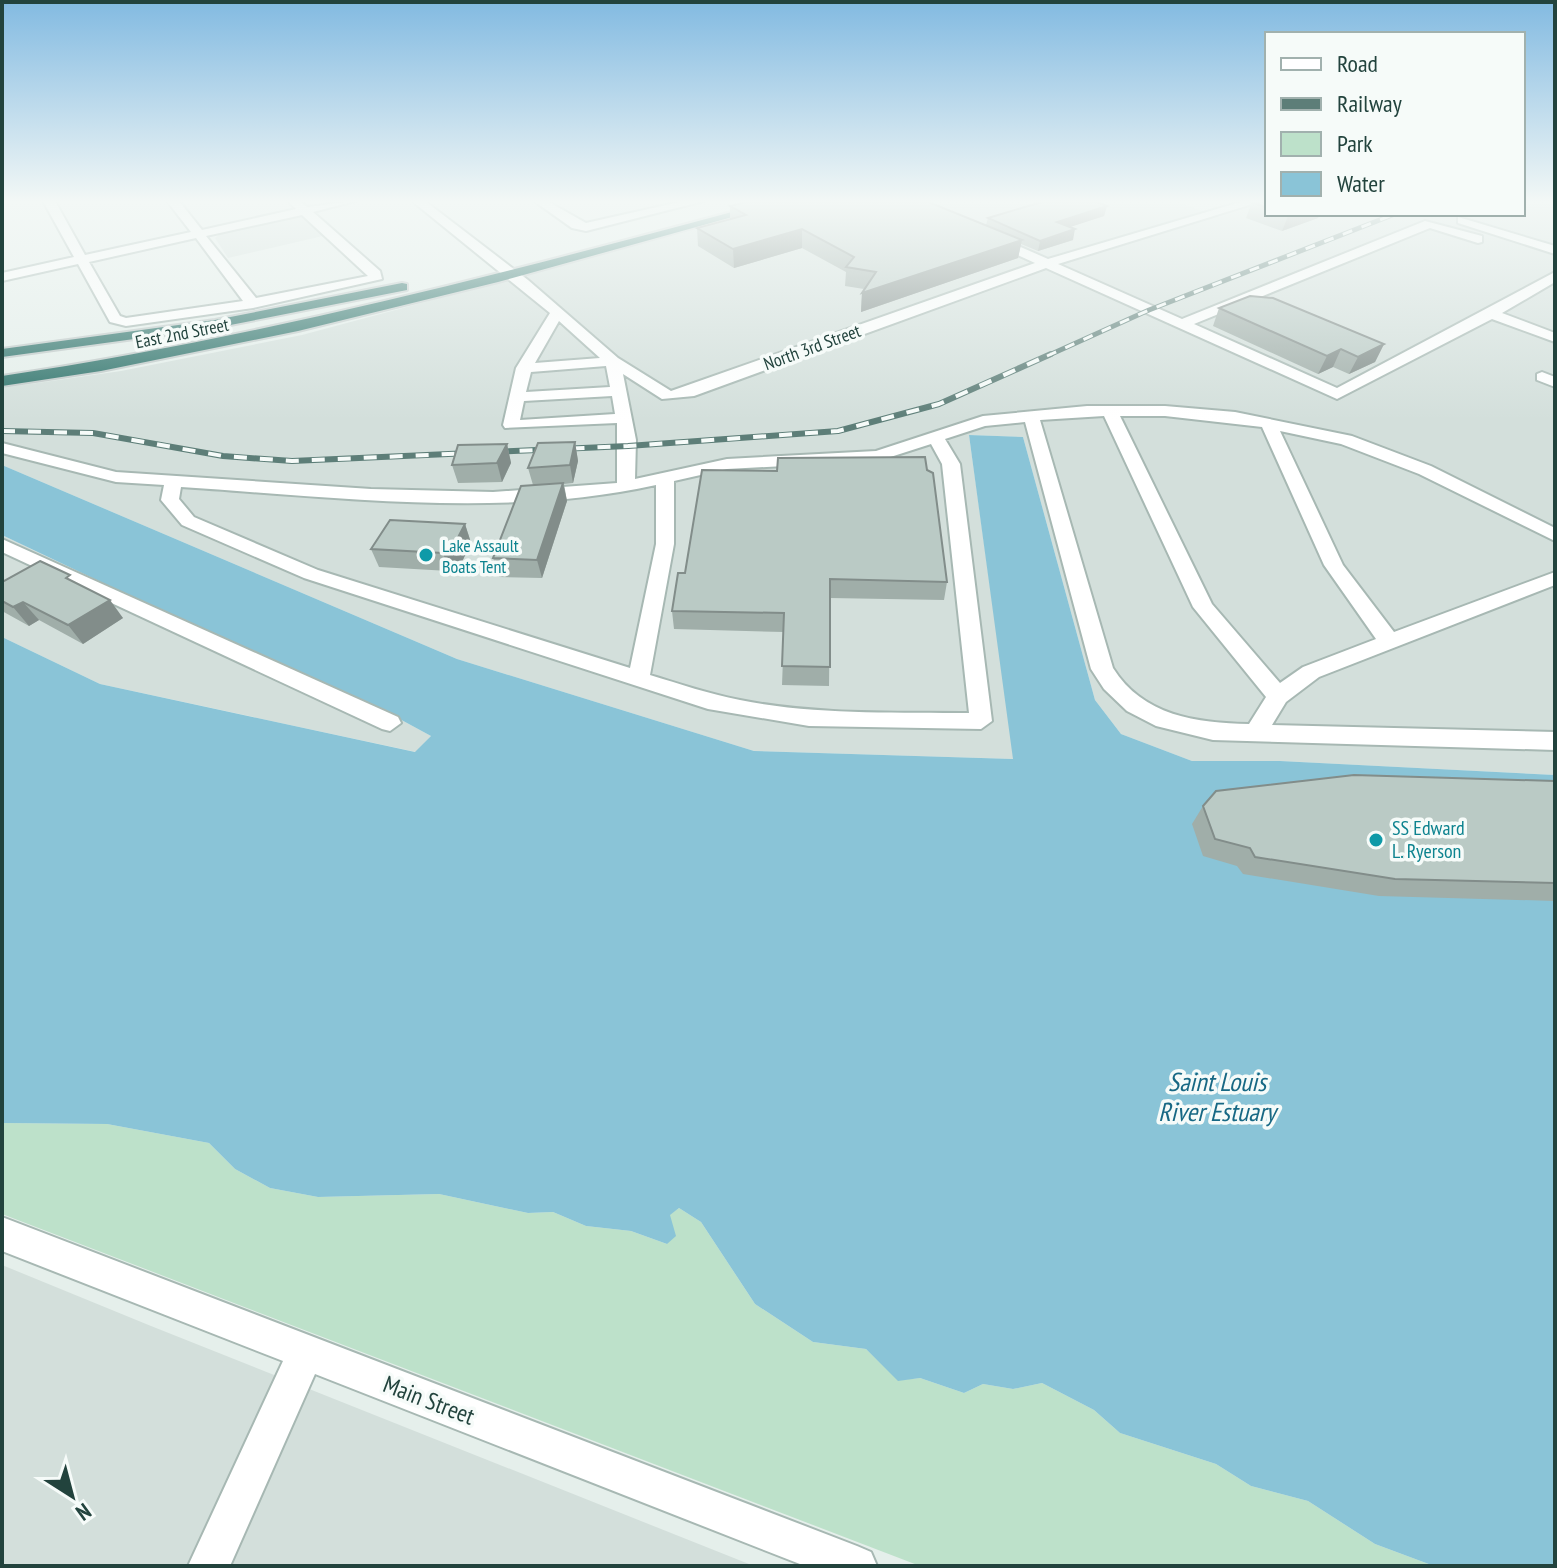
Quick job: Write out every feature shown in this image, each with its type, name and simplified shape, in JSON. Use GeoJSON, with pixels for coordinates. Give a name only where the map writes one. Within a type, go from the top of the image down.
{"type":"FeatureCollection","features":[{"type":"Feature","properties":{"kind":"highway","name":"East 2nd Street"},"geometry":{"type":"LineString","coordinates":[[2,353],[242,319],[478,274]]}},
{"type":"Feature","properties":{"kind":"highway","name":"East 2nd Street"},"geometry":{"type":"LineString","coordinates":[[2,381],[144,361],[259,338],[487,274]]}},
{"type":"Feature","properties":{"kind":"street"},"geometry":{"type":"LineString","coordinates":[[92,274],[120,321],[150,320],[253,304],[375,279],[375,274]]}},
{"type":"Feature","properties":{"kind":"street"},"geometry":{"type":"LineString","coordinates":[[231,274],[253,304]]}},
{"type":"Feature","properties":{"kind":"street"},"geometry":{"type":"LineString","coordinates":[[511,274],[613,361],[624,418],[626,488]]}},
{"type":"Feature","properties":{"kind":"street","name":"North 3rd Street"},"geometry":{"type":"LineString","coordinates":[[613,361],[658,392],[668,396],[688,393],[924,305],[1016,274]]}},
{"type":"Feature","properties":{"kind":"street"},"geometry":{"type":"LineString","coordinates":[[1069,274],[1337,394],[1397,356],[1491,314],[1555,276]]}},
{"type":"Feature","properties":{"kind":"street"},"geometry":{"type":"LineString","coordinates":[[1180,325],[1306,274]]}},
{"type":"Feature","properties":{"kind":"street"},"geometry":{"type":"LineString","coordinates":[[1252,296],[1278,306]]}},
{"type":"Feature","properties":{"kind":"street"},"geometry":{"type":"LineString","coordinates":[[557,313],[524,368],[511,425],[624,418]]}},
{"type":"Feature","properties":{"kind":"street"},"geometry":{"type":"LineString","coordinates":[[1491,314],[1555,338]]}},
{"type":"Feature","properties":{"kind":"street"},"geometry":{"type":"LineString","coordinates":[[524,368],[613,361]]}},
{"type":"Feature","properties":{"kind":"street"},"geometry":{"type":"LineString","coordinates":[[518,397],[618,391]]}},
{"type":"Feature","properties":{"kind":"street"},"geometry":{"type":"LineString","coordinates":[[1109,410],[1203,607],[1278,696]]}},
{"type":"Feature","properties":{"kind":"street"},"geometry":{"type":"LineString","coordinates":[[2,448],[21,450],[96,474],[173,482],[461,498],[626,488],[727,464],[878,456],[983,421],[1109,410],[1196,413],[1268,423],[1384,452],[1555,535]]}},
{"type":"Feature","properties":{"kind":"street"},"geometry":{"type":"LineString","coordinates":[[1031,416],[1102,669],[1111,687],[1135,707],[1173,723],[1213,732],[1555,741]]}},
{"type":"Feature","properties":{"kind":"street"},"geometry":{"type":"LineString","coordinates":[[1268,423],[1333,569],[1362,612],[1390,641]]}},
{"type":"Feature","properties":{"kind":"street"},"geometry":{"type":"LineString","coordinates":[[173,482],[170,500],[181,514],[241,546],[311,574],[708,701],[758,712],[816,718],[981,721],[951,464],[935,435]]}},
{"type":"Feature","properties":{"kind":"street"},"geometry":{"type":"LineString","coordinates":[[639,678],[668,526],[665,479]]}},
{"type":"Feature","properties":{"kind":"street"},"geometry":{"type":"LineString","coordinates":[[2,545],[390,723]]}},
{"type":"Feature","properties":{"kind":"street"},"geometry":{"type":"LineString","coordinates":[[1255,734],[1278,696],[1331,662],[1555,578]]}},
{"type":"Feature","properties":{"kind":"street","name":"Main Street"},"geometry":{"type":"LineString","coordinates":[[2,1234],[857,1566]]}},
{"type":"Feature","properties":{"kind":"street"},"geometry":{"type":"LineString","coordinates":[[208,1566],[241,1501],[306,1352]]}},
{"type":"Feature","properties":{"kind":"shaded area"},"geometry":{"type":"Polygon","coordinates":[[[529,274],[1555,274],[1555,775],[1280,761],[1192,761],[1121,734],[1095,700],[1023,437],[969,435],[1014,759],[754,751],[457,659],[2,465],[2,388],[121,371],[302,335],[529,274]]]}},
{"type":"Feature","properties":{"kind":"shaded area"},"geometry":{"type":"Polygon","coordinates":[[[2,535],[349,700],[372,704],[431,736],[416,752],[100,684],[2,637],[2,535]]]}},
{"type":"Feature","properties":{"kind":"shaded area"},"geometry":{"type":"Polygon","coordinates":[[[2,1265],[151,1326],[754,1566],[2,1566],[2,1265]]]}},
{"type":"Feature","properties":{"kind":"green space"},"geometry":{"type":"Polygon","coordinates":[[[2,1123],[107,1124],[209,1143],[235,1169],[270,1188],[318,1197],[439,1194],[528,1213],[553,1212],[586,1226],[631,1231],[667,1244],[669,1215],[679,1208],[701,1222],[755,1304],[813,1342],[866,1349],[898,1380],[920,1378],[964,1393],[983,1384],[1013,1389],[1042,1383],[1094,1410],[1120,1433],[1216,1464],[1251,1486],[1308,1501],[1375,1544],[1434,1566],[920,1566],[2,1214],[2,1123]]]}},
{"type":"Feature","properties":{"kind":"water","name":"Saint Louis River Estuary"},"geometry":{"type":"Polygon","coordinates":[[[969,435],[1023,437],[1095,700],[1121,734],[1192,761],[1280,761],[1555,775],[1555,1566],[1434,1566],[1375,1544],[1308,1501],[1251,1486],[1216,1464],[1120,1433],[1094,1410],[1042,1383],[1013,1389],[983,1384],[964,1393],[920,1378],[898,1381],[866,1349],[813,1342],[755,1304],[701,1222],[679,1208],[670,1215],[676,1236],[667,1244],[631,1231],[586,1226],[553,1212],[528,1213],[439,1194],[318,1197],[270,1188],[235,1169],[209,1143],[107,1124],[2,1123],[2,637],[100,684],[415,752],[431,736],[372,704],[349,700],[2,535],[2,465],[457,659],[754,751],[1013,759],[969,435]]]}},
{"type":"Feature","properties":{"kind":"building"},"geometry":{"type":"Polygon","coordinates":[[[875,274],[919,274],[862,293],[875,274]]]}},
{"type":"Feature","properties":{"kind":"building"},"geometry":{"type":"Polygon","coordinates":[[[1250,296],[1273,298],[1384,344],[1358,357],[1341,349],[1327,356],[1219,308],[1250,296]]]}},
{"type":"Feature","properties":{"kind":"building"},"geometry":{"type":"Polygon","coordinates":[[[575,442],[570,465],[528,468],[538,443],[575,442]]]}},
{"type":"Feature","properties":{"kind":"building"},"geometry":{"type":"Polygon","coordinates":[[[507,444],[497,463],[452,465],[458,445],[507,444]]]}},
{"type":"Feature","properties":{"kind":"building"},"geometry":{"type":"Polygon","coordinates":[[[925,457],[927,470],[933,473],[947,582],[830,579],[830,667],[782,666],[784,613],[672,611],[678,573],[685,573],[702,470],[777,471],[778,458],[925,457]]]}},
{"type":"Feature","properties":{"kind":"building"},"geometry":{"type":"Polygon","coordinates":[[[563,483],[537,560],[493,558],[521,486],[563,483]]]}},
{"type":"Feature","properties":{"kind":"building"},"geometry":{"type":"Polygon","coordinates":[[[390,520],[465,524],[452,549],[443,553],[371,549],[390,520]]]}},
{"type":"Feature","properties":{"kind":"building"},"geometry":{"type":"Polygon","coordinates":[[[40,561],[110,600],[68,625],[23,602],[13,607],[2,601],[2,582],[40,561]]]}},
{"type":"Feature","properties":{"kind":"building","name":"SS Edward L. Ryerson"},"geometry":{"type":"Polygon","coordinates":[[[1354,775],[1555,781],[1555,883],[1395,879],[1255,857],[1250,848],[1215,839],[1203,806],[1216,791],[1354,775]]]}},
{"type":"Feature","properties":{"kind":"railway"},"geometry":{"type":"LineString","coordinates":[[1047,356],[1149,310],[1241,274]]}},
{"type":"Feature","properties":{"kind":"railway"},"geometry":{"type":"LineString","coordinates":[[2,431],[93,433],[223,456],[292,461],[628,446],[838,431],[939,404],[1051,354]]}},
{"type":"Feature","properties":{"kind":"place","name":"Lake Assault Boats Tent"},"geometry":{"type":"Point","coordinates":[426,555]}},
{"type":"Feature","properties":{"kind":"place","name":"SS Edward L. Ryerson"},"geometry":{"type":"Point","coordinates":[1376,840]}}]}
